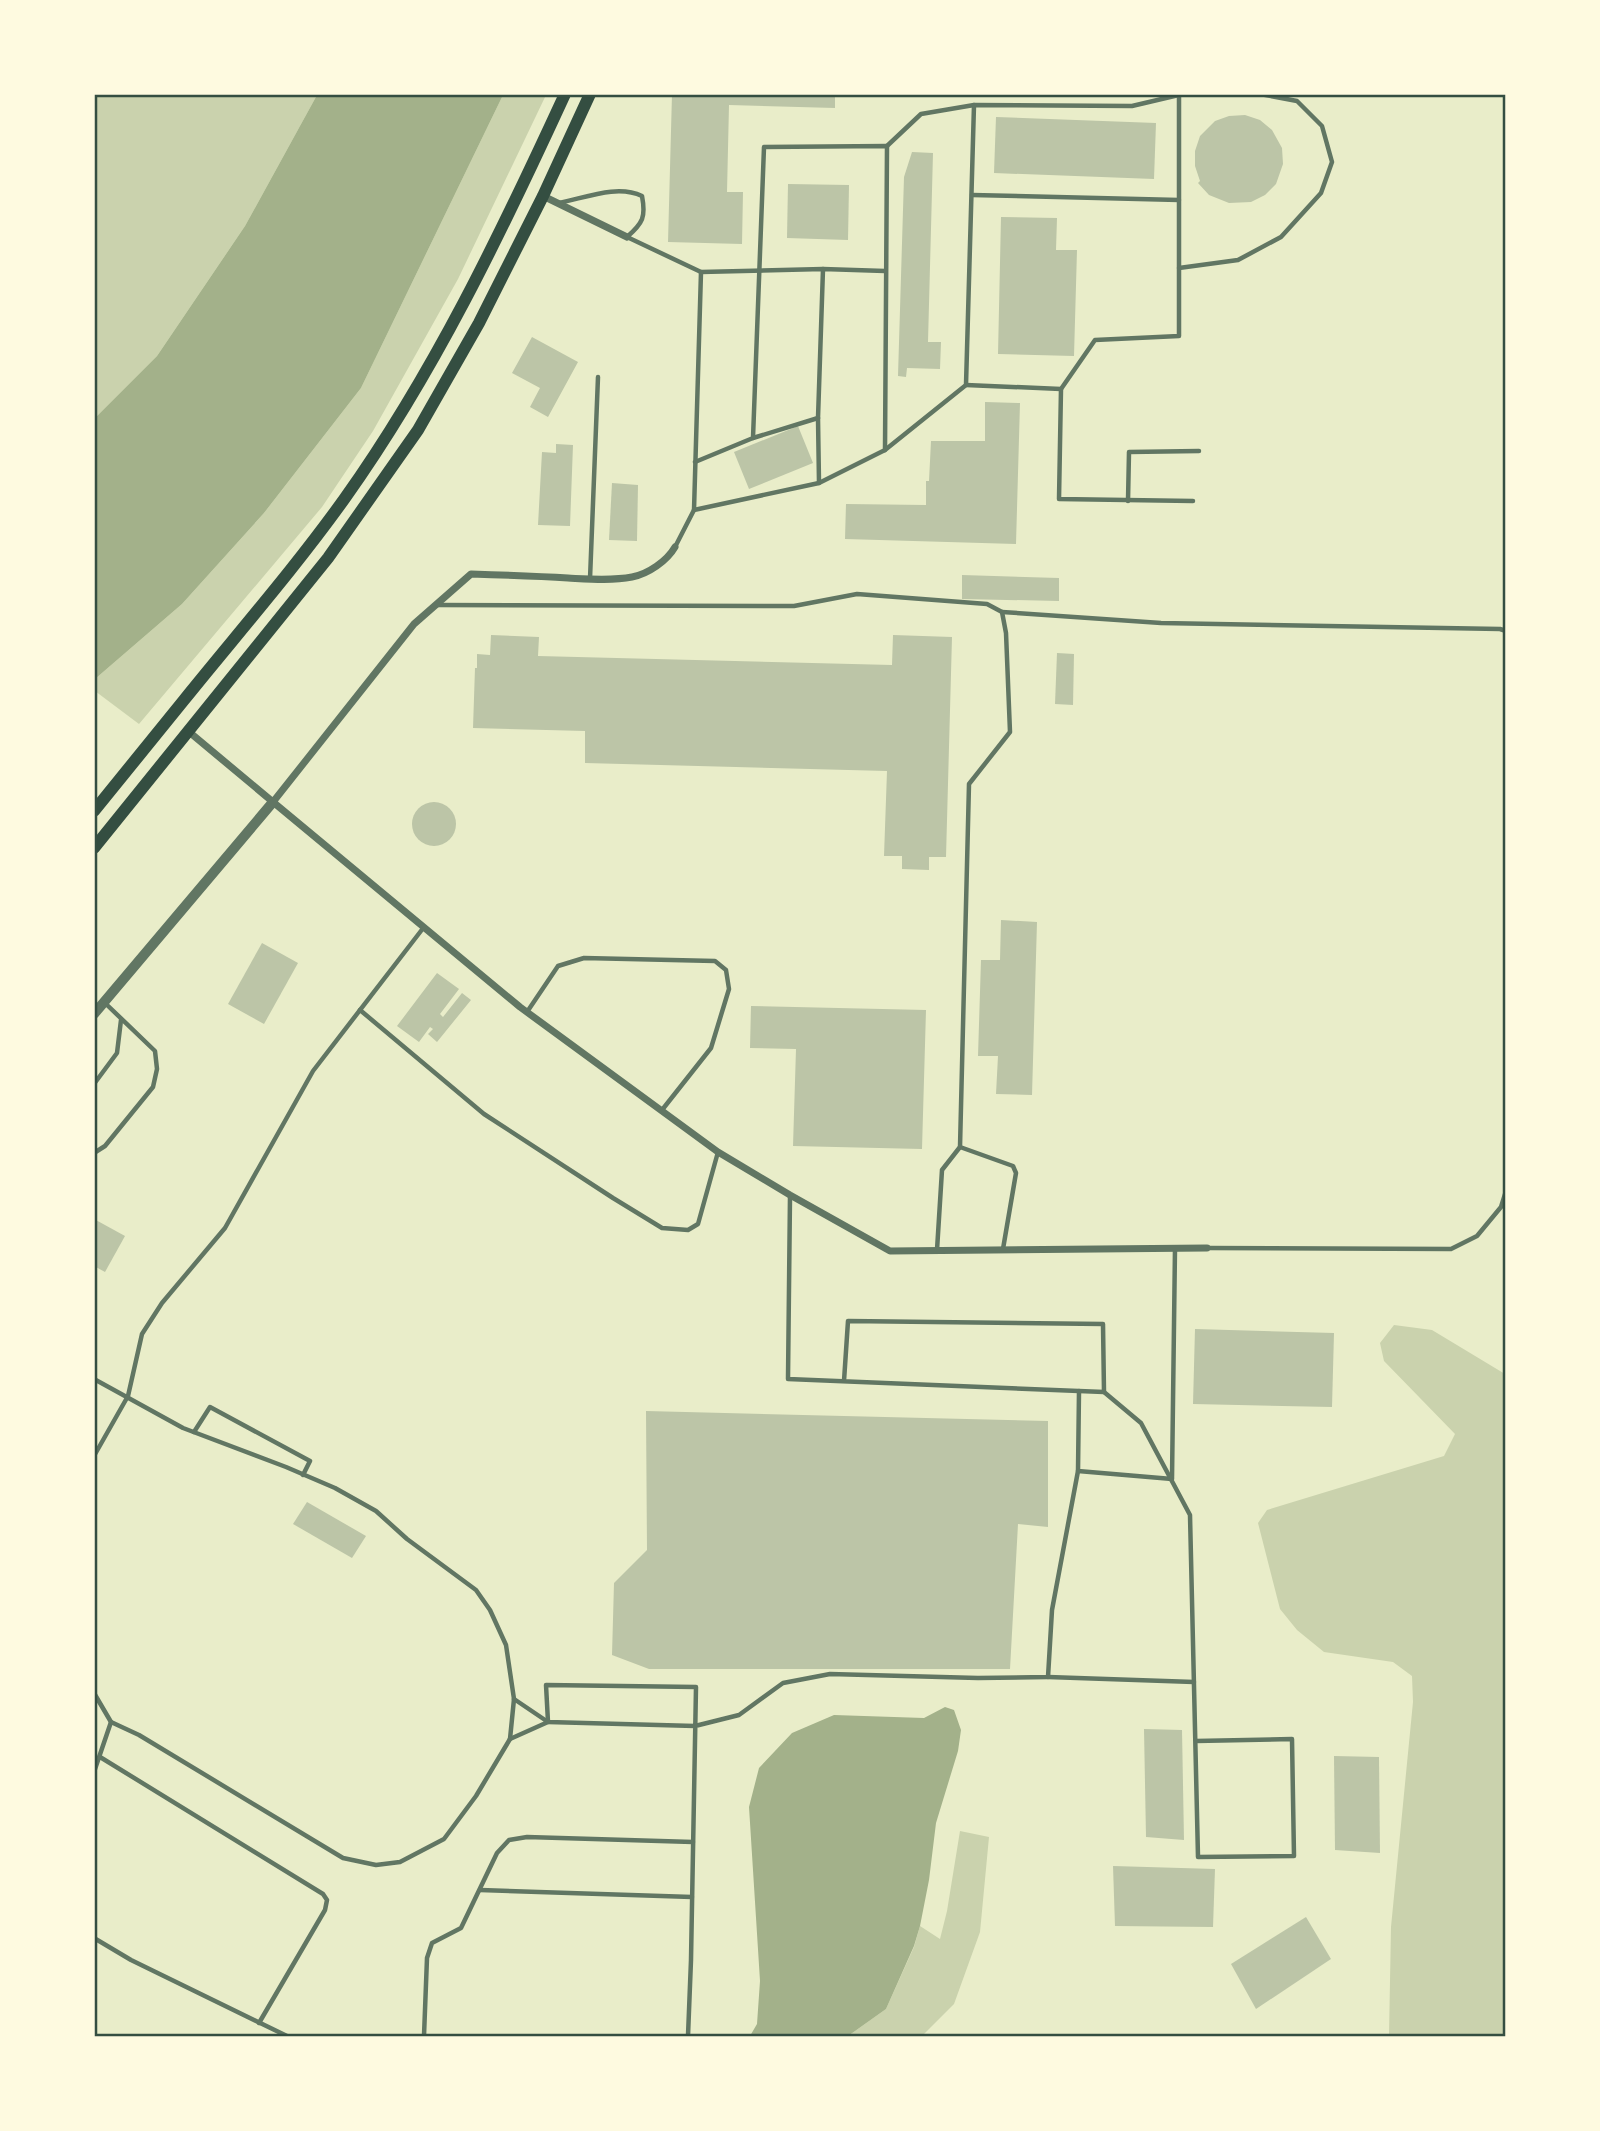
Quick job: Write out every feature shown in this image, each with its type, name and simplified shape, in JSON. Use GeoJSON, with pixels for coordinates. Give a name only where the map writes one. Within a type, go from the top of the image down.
{"type":"FeatureCollection","features":[{"type":"Feature","properties":{"kind":"main road"},"geometry":{"type":"LineString","coordinates":[[94,811],[276,589],[346,497],[403,408],[468,296],[565,94]]}},
{"type":"Feature","properties":{"kind":"main road"},"geometry":{"type":"LineString","coordinates":[[94,848],[328,558],[418,430],[479,323],[543,196],[590,94]]}},
{"type":"Feature","properties":{"kind":"street"},"geometry":{"type":"LineString","coordinates":[[543,196],[627,237]]}},
{"type":"Feature","properties":{"kind":"street"},"geometry":{"type":"LineString","coordinates":[[94,1014],[274,802],[414,624],[471,574],[590,579],[633,577],[646,573],[671,554],[675,547]]}},
{"type":"Feature","properties":{"kind":"street"},"geometry":{"type":"LineString","coordinates":[[188,732],[527,1012],[718,1152],[890,1251],[1207,1248]]}},
{"type":"Feature","properties":{"kind":"lane"},"geometry":{"type":"LineString","coordinates":[[1179,268],[1238,260],[1281,237],[1321,193],[1332,162],[1322,126],[1297,101],[1260,94]]}},
{"type":"Feature","properties":{"kind":"lane"},"geometry":{"type":"LineString","coordinates":[[753,438],[764,147],[887,146],[922,114],[974,106],[1132,106],[1181,95],[1179,336],[1095,340],[1061,389],[1059,499],[1193,502]]}},
{"type":"Feature","properties":{"kind":"lane"},"geometry":{"type":"LineString","coordinates":[[967,385],[974,106]]}},
{"type":"Feature","properties":{"kind":"lane"},"geometry":{"type":"LineString","coordinates":[[885,450],[887,146]]}},
{"type":"Feature","properties":{"kind":"lane"},"geometry":{"type":"LineString","coordinates":[[559,203],[618,191],[631,191],[642,196],[645,211],[640,225],[627,237],[701,272],[823,269],[885,271]]}},
{"type":"Feature","properties":{"kind":"lane"},"geometry":{"type":"LineString","coordinates":[[972,194],[1179,200]]}},
{"type":"Feature","properties":{"kind":"lane"},"geometry":{"type":"LineString","coordinates":[[819,483],[818,418],[823,269]]}},
{"type":"Feature","properties":{"kind":"lane"},"geometry":{"type":"LineString","coordinates":[[675,547],[694,510],[701,272]]}},
{"type":"Feature","properties":{"kind":"lane"},"geometry":{"type":"LineString","coordinates":[[590,579],[598,377]]}},
{"type":"Feature","properties":{"kind":"lane"},"geometry":{"type":"LineString","coordinates":[[694,510],[819,483],[885,450],[967,385],[1061,389]]}},
{"type":"Feature","properties":{"kind":"lane"},"geometry":{"type":"LineString","coordinates":[[695,462],[753,438],[818,418]]}},
{"type":"Feature","properties":{"kind":"lane"},"geometry":{"type":"LineString","coordinates":[[1128,500],[1129,452],[1199,451]]}},
{"type":"Feature","properties":{"kind":"lane"},"geometry":{"type":"LineString","coordinates":[[435,605],[794,606],[857,594],[987,604],[1002,612],[1161,623],[1506,631]]}},
{"type":"Feature","properties":{"kind":"lane"},"geometry":{"type":"LineString","coordinates":[[937,1250],[942,1170],[960,1147],[969,784],[1010,732],[1006,633],[1002,612]]}},
{"type":"Feature","properties":{"kind":"lane"},"geometry":{"type":"LineString","coordinates":[[94,1456],[128,1396],[142,1334],[162,1303],[225,1228],[313,1071],[424,927]]}},
{"type":"Feature","properties":{"kind":"lane"},"geometry":{"type":"LineString","coordinates":[[527,1012],[558,966],[584,958],[715,961],[726,970],[729,989],[711,1048],[662,1110]]}},
{"type":"Feature","properties":{"kind":"lane"},"geometry":{"type":"LineString","coordinates":[[94,1153],[105,1146],[153,1087],[156,1069],[155,1051],[104,1002]]}},
{"type":"Feature","properties":{"kind":"lane"},"geometry":{"type":"LineString","coordinates":[[360,1010],[484,1114],[663,1228],[688,1230],[698,1224],[718,1152]]}},
{"type":"Feature","properties":{"kind":"lane"},"geometry":{"type":"LineString","coordinates":[[94,1084],[117,1053],[121,1019]]}},
{"type":"Feature","properties":{"kind":"lane"},"geometry":{"type":"LineString","coordinates":[[960,1147],[1013,1166],[1016,1173],[1003,1249]]}},
{"type":"Feature","properties":{"kind":"lane"},"geometry":{"type":"LineString","coordinates":[[1207,1248],[1451,1249],[1477,1236],[1501,1207],[1506,1191]]}},
{"type":"Feature","properties":{"kind":"lane"},"geometry":{"type":"LineString","coordinates":[[790,1195],[788,1379],[1104,1392],[1141,1423],[1190,1515],[1198,1857],[1294,1856],[1292,1739],[1196,1741]]}},
{"type":"Feature","properties":{"kind":"lane"},"geometry":{"type":"LineString","coordinates":[[1172,1479],[1175,1248]]}},
{"type":"Feature","properties":{"kind":"lane"},"geometry":{"type":"LineString","coordinates":[[844,1381],[848,1321],[1103,1324],[1104,1392]]}},
{"type":"Feature","properties":{"kind":"lane"},"geometry":{"type":"LineString","coordinates":[[94,1379],[183,1428],[335,1488],[376,1511],[407,1539],[477,1590],[490,1609],[506,1645],[514,1699],[510,1739],[476,1796],[444,1839],[400,1862],[376,1865],[343,1858],[139,1735],[111,1722],[94,1693]]}},
{"type":"Feature","properties":{"kind":"lane"},"geometry":{"type":"LineString","coordinates":[[1048,1676],[1052,1610],[1078,1471],[1079,1391]]}},
{"type":"Feature","properties":{"kind":"lane"},"geometry":{"type":"LineString","coordinates":[[194,1432],[210,1406],[310,1461],[303,1475]]}},
{"type":"Feature","properties":{"kind":"lane"},"geometry":{"type":"LineString","coordinates":[[1078,1471],[1172,1479]]}},
{"type":"Feature","properties":{"kind":"lane"},"geometry":{"type":"LineString","coordinates":[[510,1739],[548,1722],[695,1726],[739,1716],[783,1683],[830,1674],[978,1678],[1048,1676],[1194,1682]]}},
{"type":"Feature","properties":{"kind":"lane"},"geometry":{"type":"LineString","coordinates":[[548,1722],[546,1685],[696,1687],[688,2036]]}},
{"type":"Feature","properties":{"kind":"lane"},"geometry":{"type":"LineString","coordinates":[[514,1699],[548,1722]]}},
{"type":"Feature","properties":{"kind":"lane"},"geometry":{"type":"LineString","coordinates":[[94,1772],[111,1722]]}},
{"type":"Feature","properties":{"kind":"lane"},"geometry":{"type":"LineString","coordinates":[[100,1757],[323,1894],[327,1900],[326,1910],[259,2023]]}},
{"type":"Feature","properties":{"kind":"lane"},"geometry":{"type":"LineString","coordinates":[[424,2036],[427,1958],[432,1943],[461,1928],[497,1853],[509,1840],[527,1837],[693,1842]]}},
{"type":"Feature","properties":{"kind":"lane"},"geometry":{"type":"LineString","coordinates":[[480,1890],[692,1896]]}},
{"type":"Feature","properties":{"kind":"lane"},"geometry":{"type":"LineString","coordinates":[[94,1938],[131,1960],[286,2036]]}},
{"type":"Feature","properties":{"kind":"shaded area"},"geometry":{"type":"Polygon","coordinates":[[[94,95],[317,95],[245,226],[157,356],[95,418],[94,95]]]}},
{"type":"Feature","properties":{"kind":"shaded area"},"geometry":{"type":"Polygon","coordinates":[[[317,95],[503,95],[361,388],[264,513],[182,604],[95,679],[95,418],[157,356],[245,226],[317,95]]]}},
{"type":"Feature","properties":{"kind":"shaded area"},"geometry":{"type":"Polygon","coordinates":[[[503,95],[546,95],[458,279],[373,431],[322,507],[139,724],[95,691],[95,679],[182,604],[264,513],[361,388],[503,95]]]}},
{"type":"Feature","properties":{"kind":"shaded area"},"geometry":{"type":"Polygon","coordinates":[[[1394,1325],[1432,1330],[1505,1374],[1505,2036],[1389,2036],[1391,1927],[1413,1702],[1412,1676],[1393,1662],[1324,1652],[1297,1630],[1280,1609],[1258,1523],[1267,1510],[1444,1456],[1455,1434],[1384,1361],[1380,1343],[1394,1325]]]}},
{"type":"Feature","properties":{"kind":"shaded area"},"geometry":{"type":"Polygon","coordinates":[[[945,1707],[954,1710],[961,1730],[958,1751],[936,1823],[920,1926],[886,2009],[848,2036],[750,2036],[757,2024],[760,1981],[749,1807],[759,1768],[792,1733],[834,1715],[924,1718],[945,1707]]]}},
{"type":"Feature","properties":{"kind":"shaded area"},"geometry":{"type":"Polygon","coordinates":[[[960,1831],[989,1837],[980,1932],[954,2004],[922,2036],[848,2036],[886,2009],[914,1947],[920,1926],[940,1939],[960,1831]]]}},
{"type":"Feature","properties":{"kind":"building"},"geometry":{"type":"Polygon","coordinates":[[[672,94],[835,94],[835,108],[729,105],[727,192],[743,192],[742,244],[668,242],[672,94]]]}},
{"type":"Feature","properties":{"kind":"building"},"geometry":{"type":"Polygon","coordinates":[[[1245,115],[1260,120],[1272,130],[1282,148],[1283,164],[1276,184],[1265,195],[1251,202],[1229,203],[1209,195],[1198,183],[1200,181],[1195,166],[1195,151],[1200,136],[1215,121],[1229,116],[1245,115]]]}},
{"type":"Feature","properties":{"kind":"building"},"geometry":{"type":"Polygon","coordinates":[[[996,117],[1156,123],[1154,179],[994,173],[996,117]]]}},
{"type":"Feature","properties":{"kind":"building"},"geometry":{"type":"Polygon","coordinates":[[[912,152],[933,153],[928,342],[941,342],[940,369],[907,368],[906,377],[898,376],[904,177],[912,152]]]}},
{"type":"Feature","properties":{"kind":"building"},"geometry":{"type":"Polygon","coordinates":[[[788,184],[849,185],[848,240],[787,238],[788,184]]]}},
{"type":"Feature","properties":{"kind":"building"},"geometry":{"type":"Polygon","coordinates":[[[1001,217],[1057,218],[1056,250],[1077,250],[1074,356],[998,354],[1001,217]]]}},
{"type":"Feature","properties":{"kind":"building"},"geometry":{"type":"Polygon","coordinates":[[[532,337],[578,362],[548,417],[530,407],[540,388],[512,373],[532,337]]]}},
{"type":"Feature","properties":{"kind":"building"},"geometry":{"type":"Polygon","coordinates":[[[985,402],[1020,403],[1016,544],[845,539],[846,504],[926,505],[931,441],[985,441],[985,402]]]}},
{"type":"Feature","properties":{"kind":"building"},"geometry":{"type":"Polygon","coordinates":[[[798,426],[813,463],[749,489],[734,452],[798,426]]]}},
{"type":"Feature","properties":{"kind":"building"},"geometry":{"type":"Polygon","coordinates":[[[556,444],[573,445],[570,526],[538,525],[542,452],[556,453],[556,444]]]}},
{"type":"Feature","properties":{"kind":"building"},"geometry":{"type":"Polygon","coordinates":[[[612,483],[638,485],[637,541],[609,540],[612,483]]]}},
{"type":"Feature","properties":{"kind":"building"},"geometry":{"type":"Polygon","coordinates":[[[962,575],[1059,578],[1059,601],[962,599],[962,575]]]}},
{"type":"Feature","properties":{"kind":"building"},"geometry":{"type":"Polygon","coordinates":[[[491,635],[539,637],[538,656],[892,665],[893,635],[952,637],[946,857],[929,857],[929,870],[902,869],[902,856],[884,856],[887,771],[585,763],[585,731],[473,728],[477,654],[490,655],[491,635]]]}},
{"type":"Feature","properties":{"kind":"building"},"geometry":{"type":"Polygon","coordinates":[[[1057,653],[1074,654],[1073,705],[1055,704],[1057,653]]]}},
{"type":"Feature","properties":{"kind":"building"},"geometry":{"type":"Polygon","coordinates":[[[434,802],[443,803],[450,808],[455,815],[455,833],[450,840],[443,845],[434,846],[425,845],[418,840],[413,833],[412,824],[413,815],[418,808],[425,803],[434,802]]]}},
{"type":"Feature","properties":{"kind":"building"},"geometry":{"type":"Polygon","coordinates":[[[1001,920],[1037,922],[1032,1095],[996,1094],[998,1056],[978,1056],[981,960],[1000,960],[1001,920]]]}},
{"type":"Feature","properties":{"kind":"building"},"geometry":{"type":"Polygon","coordinates":[[[262,943],[298,963],[264,1024],[228,1004],[262,943]]]}},
{"type":"Feature","properties":{"kind":"building"},"geometry":{"type":"Polygon","coordinates":[[[437,973],[459,989],[440,1014],[443,1017],[462,993],[471,1000],[437,1042],[428,1034],[433,1029],[430,1027],[419,1042],[397,1026],[437,973]]]}},
{"type":"Feature","properties":{"kind":"building"},"geometry":{"type":"Polygon","coordinates":[[[751,1006],[926,1010],[922,1149],[793,1146],[796,1049],[750,1048],[751,1006]]]}},
{"type":"Feature","properties":{"kind":"building"},"geometry":{"type":"Polygon","coordinates":[[[94,1219],[125,1236],[105,1272],[94,1266],[94,1219]]]}},
{"type":"Feature","properties":{"kind":"building"},"geometry":{"type":"Polygon","coordinates":[[[1195,1329],[1334,1333],[1332,1407],[1193,1404],[1195,1329]]]}},
{"type":"Feature","properties":{"kind":"building"},"geometry":{"type":"Polygon","coordinates":[[[646,1411],[1048,1421],[1048,1527],[1018,1524],[1010,1669],[649,1669],[612,1655],[614,1583],[647,1550],[646,1411]]]}},
{"type":"Feature","properties":{"kind":"building"},"geometry":{"type":"Polygon","coordinates":[[[307,1502],[366,1536],[352,1558],[293,1524],[307,1502]]]}},
{"type":"Feature","properties":{"kind":"building"},"geometry":{"type":"Polygon","coordinates":[[[1144,1729],[1182,1730],[1184,1840],[1146,1837],[1144,1729]]]}},
{"type":"Feature","properties":{"kind":"building"},"geometry":{"type":"Polygon","coordinates":[[[1334,1756],[1379,1757],[1380,1853],[1335,1850],[1334,1756]]]}},
{"type":"Feature","properties":{"kind":"building"},"geometry":{"type":"Polygon","coordinates":[[[1113,1866],[1215,1869],[1213,1927],[1115,1926],[1113,1866]]]}},
{"type":"Feature","properties":{"kind":"building"},"geometry":{"type":"Polygon","coordinates":[[[1306,1917],[1331,1959],[1256,2009],[1231,1964],[1306,1917]]]}}]}
